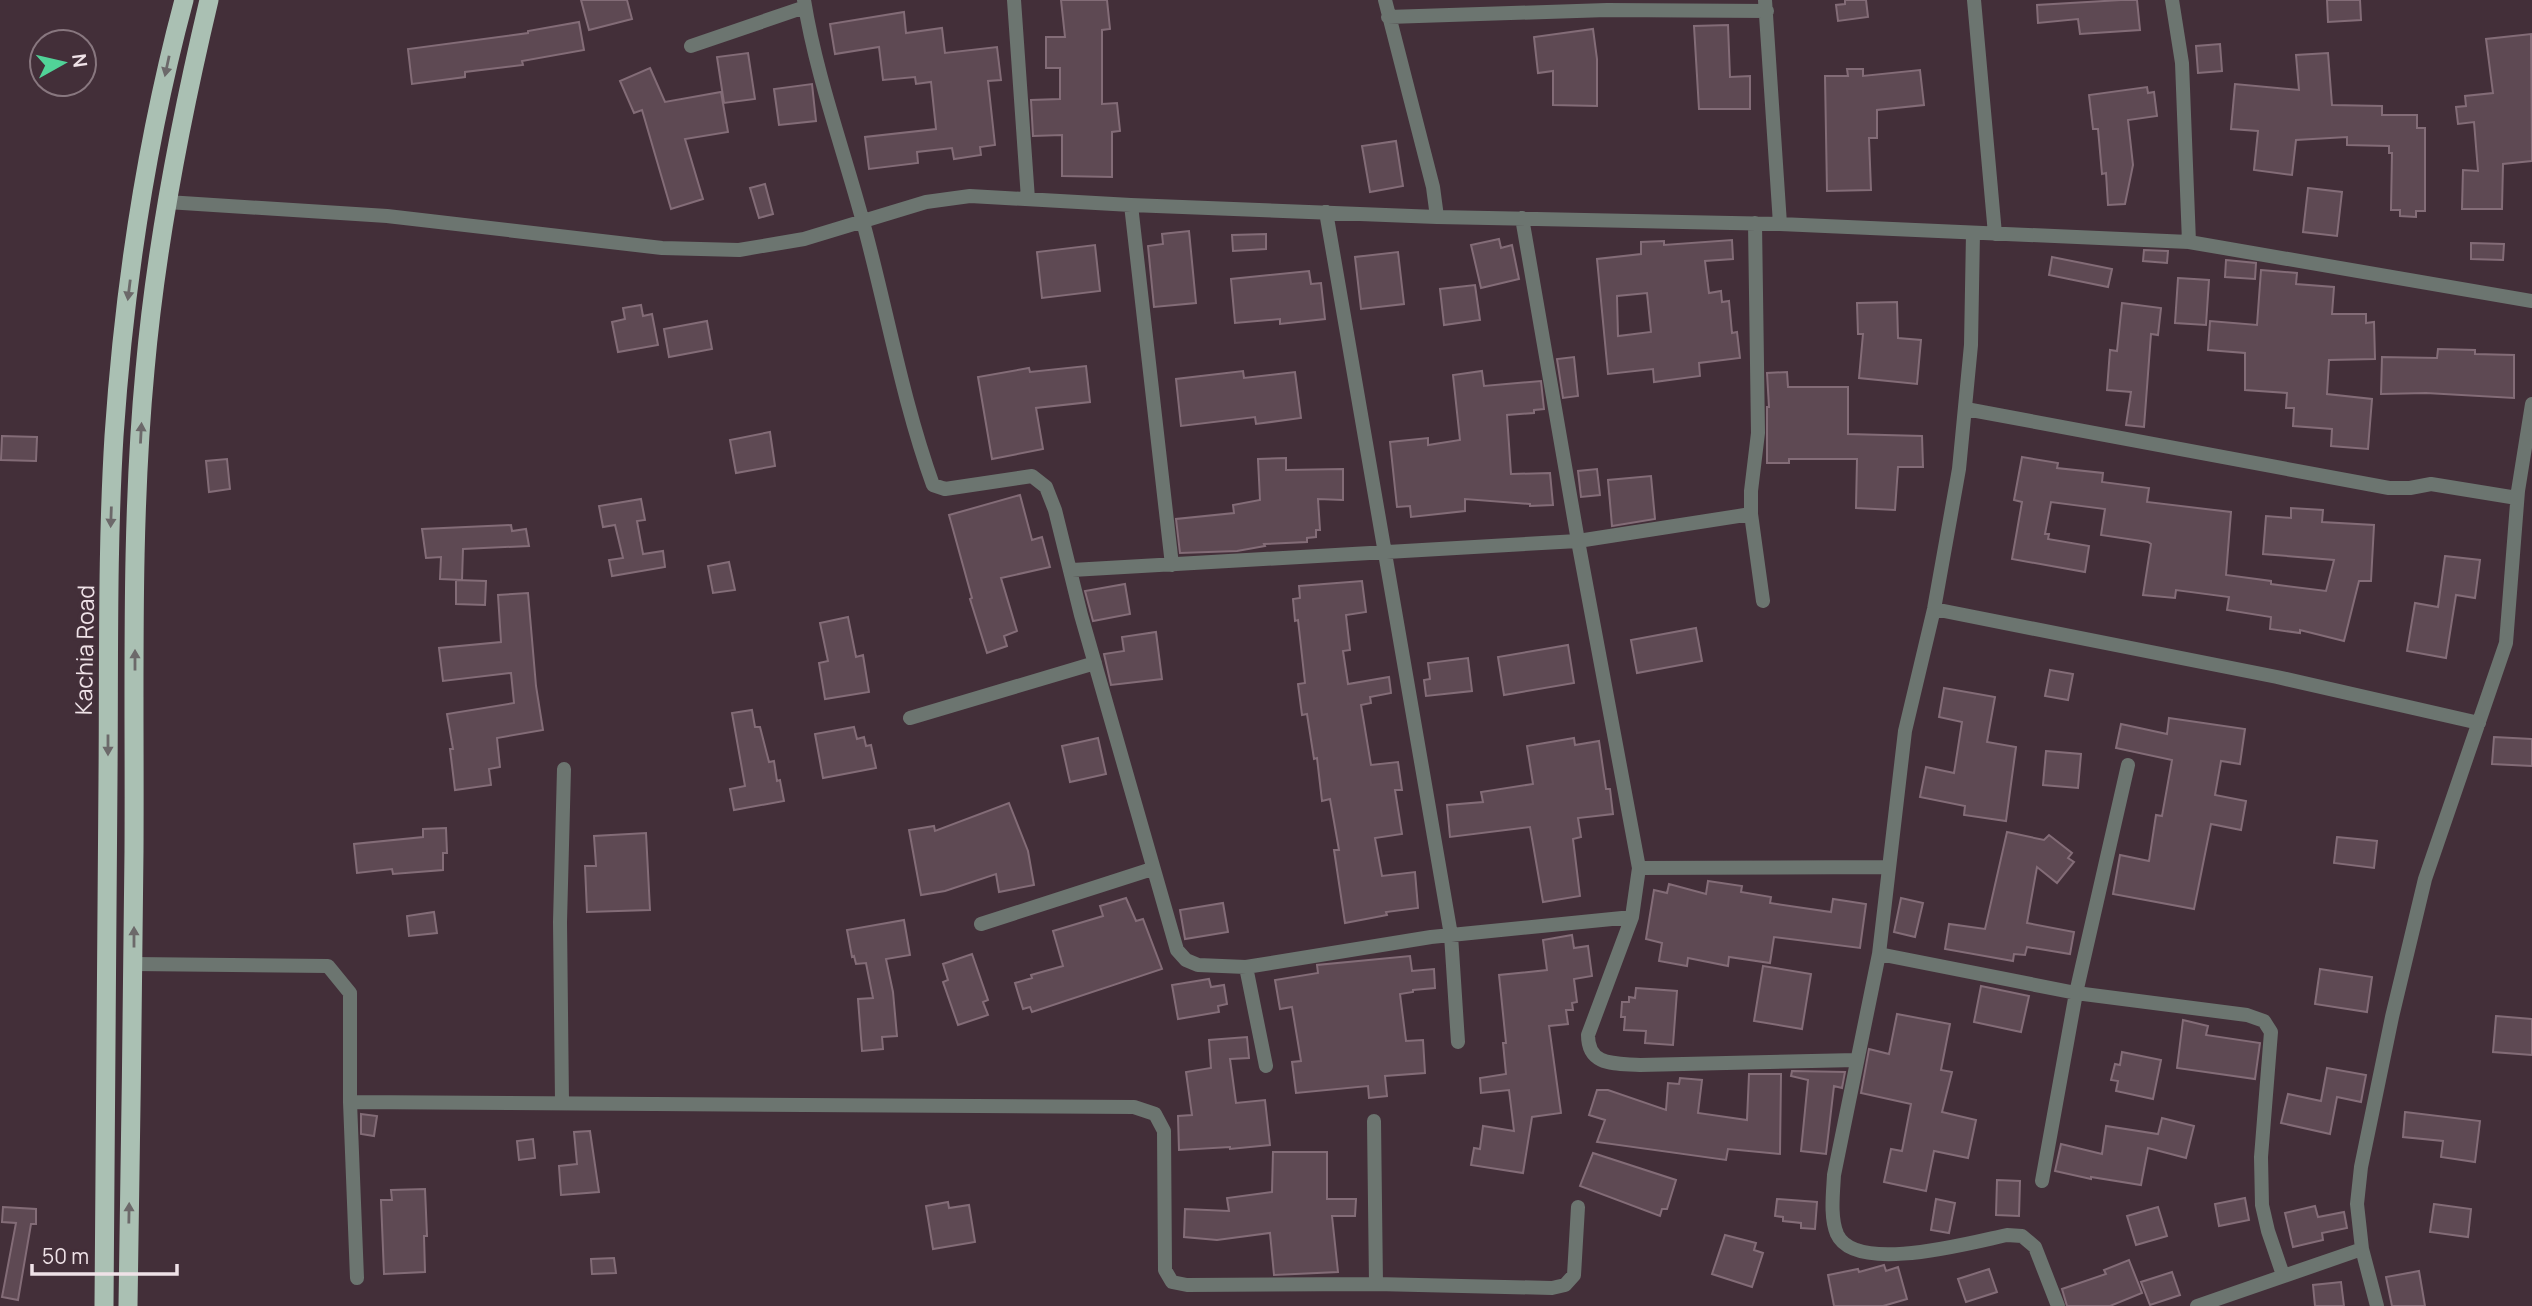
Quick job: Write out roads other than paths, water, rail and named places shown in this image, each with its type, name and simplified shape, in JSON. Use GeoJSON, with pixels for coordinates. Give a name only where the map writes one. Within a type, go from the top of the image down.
{"type":"FeatureCollection","features":[{"type":"Feature","properties":{"kind":"highway","name":"Kachia Road"},"geometry":{"type":"LineString","coordinates":[[104,1306],[109,618],[114,436],[141,200],[155,123],[184,0]]}},
{"type":"Feature","properties":{"kind":"highway"},"geometry":{"type":"LineString","coordinates":[[128,1306],[139,455],[145,370],[167,202],[209,0]]}},
{"type":"Feature","properties":{"kind":"street"},"geometry":{"type":"LineString","coordinates":[[1014,0],[1028,199]]}},
{"type":"Feature","properties":{"kind":"street"},"geometry":{"type":"LineString","coordinates":[[1385,0],[1433,187],[1437,217]]}},
{"type":"Feature","properties":{"kind":"street"},"geometry":{"type":"LineString","coordinates":[[1974,0],[1995,234]]}},
{"type":"Feature","properties":{"kind":"street"},"geometry":{"type":"LineString","coordinates":[[2172,0],[2182,64],[2189,242]]}},
{"type":"Feature","properties":{"kind":"street"},"geometry":{"type":"LineString","coordinates":[[691,46],[805,3],[901,379],[933,485],[945,489],[1032,476],[1046,487],[1072,570],[1152,869],[1177,950],[1186,960],[1198,965],[1246,967],[1451,935],[1632,917]]}},
{"type":"Feature","properties":{"kind":"street"},"geometry":{"type":"LineString","coordinates":[[1388,17],[1766,5],[1780,224]]}},
{"type":"Feature","properties":{"kind":"street"},"geometry":{"type":"LineString","coordinates":[[167,202],[387,216],[662,248],[739,250],[804,239],[926,202],[970,196],[1437,217],[1780,224],[2189,242],[2532,301]]}},
{"type":"Feature","properties":{"kind":"street"},"geometry":{"type":"LineString","coordinates":[[1130,205],[1172,565]]}},
{"type":"Feature","properties":{"kind":"street"},"geometry":{"type":"LineString","coordinates":[[1326,212],[1451,935],[1458,1042]]}},
{"type":"Feature","properties":{"kind":"street"},"geometry":{"type":"LineString","coordinates":[[1522,218],[1578,541],[1639,868],[1632,917],[1587,1035],[1588,1047],[1594,1057],[1606,1062],[1640,1065],[1856,1060]]}},
{"type":"Feature","properties":{"kind":"street"},"geometry":{"type":"LineString","coordinates":[[1755,223],[1758,408],[1751,514],[1763,601]]}},
{"type":"Feature","properties":{"kind":"street"},"geometry":{"type":"LineString","coordinates":[[1973,233],[1971,345],[1959,469],[1934,609],[1905,731],[1879,954],[1834,1175],[1833,1211],[1838,1236],[1851,1249],[1874,1254],[1913,1254],[2007,1236],[2022,1236],[2035,1247],[2058,1306]]}},
{"type":"Feature","properties":{"kind":"street"},"geometry":{"type":"LineString","coordinates":[[2377,1306],[2362,1249],[2357,1204],[2361,1167],[2392,1017],[2425,879],[2507,643],[2517,498],[2532,404]]}},
{"type":"Feature","properties":{"kind":"street"},"geometry":{"type":"LineString","coordinates":[[1966,410],[2389,488],[2431,484],[2517,498]]}},
{"type":"Feature","properties":{"kind":"street"},"geometry":{"type":"LineString","coordinates":[[1072,570],[1578,541],[1751,514]]}},
{"type":"Feature","properties":{"kind":"street"},"geometry":{"type":"LineString","coordinates":[[1934,609],[2277,677],[2479,723]]}},
{"type":"Feature","properties":{"kind":"street"},"geometry":{"type":"LineString","coordinates":[[910,718],[1095,663]]}},
{"type":"Feature","properties":{"kind":"street"},"geometry":{"type":"LineString","coordinates":[[2042,1181],[2077,993],[2128,765]]}},
{"type":"Feature","properties":{"kind":"street"},"geometry":{"type":"LineString","coordinates":[[562,1102],[560,922],[564,769]]}},
{"type":"Feature","properties":{"kind":"street"},"geometry":{"type":"LineString","coordinates":[[1639,868],[1889,867]]}},
{"type":"Feature","properties":{"kind":"street"},"geometry":{"type":"LineString","coordinates":[[981,924],[1152,869]]}},
{"type":"Feature","properties":{"kind":"street"},"geometry":{"type":"LineString","coordinates":[[1879,954],[2077,993],[2247,1015],[2264,1021],[2271,1032],[2262,1157],[2262,1205],[2283,1275]]}},
{"type":"Feature","properties":{"kind":"street"},"geometry":{"type":"LineString","coordinates":[[134,964],[328,966],[350,993],[350,1102],[357,1278]]}},
{"type":"Feature","properties":{"kind":"street"},"geometry":{"type":"LineString","coordinates":[[1246,967],[1266,1066]]}},
{"type":"Feature","properties":{"kind":"street"},"geometry":{"type":"LineString","coordinates":[[350,1102],[1134,1107],[1155,1114],[1164,1131],[1166,1270],[1172,1282],[1188,1285],[1376,1284],[1552,1288],[1565,1285],[1574,1275],[1577,1207]]}},
{"type":"Feature","properties":{"kind":"street"},"geometry":{"type":"LineString","coordinates":[[1374,1121],[1376,1284]]}},
{"type":"Feature","properties":{"kind":"street"},"geometry":{"type":"LineString","coordinates":[[2197,1306],[2362,1249]]}}]}
